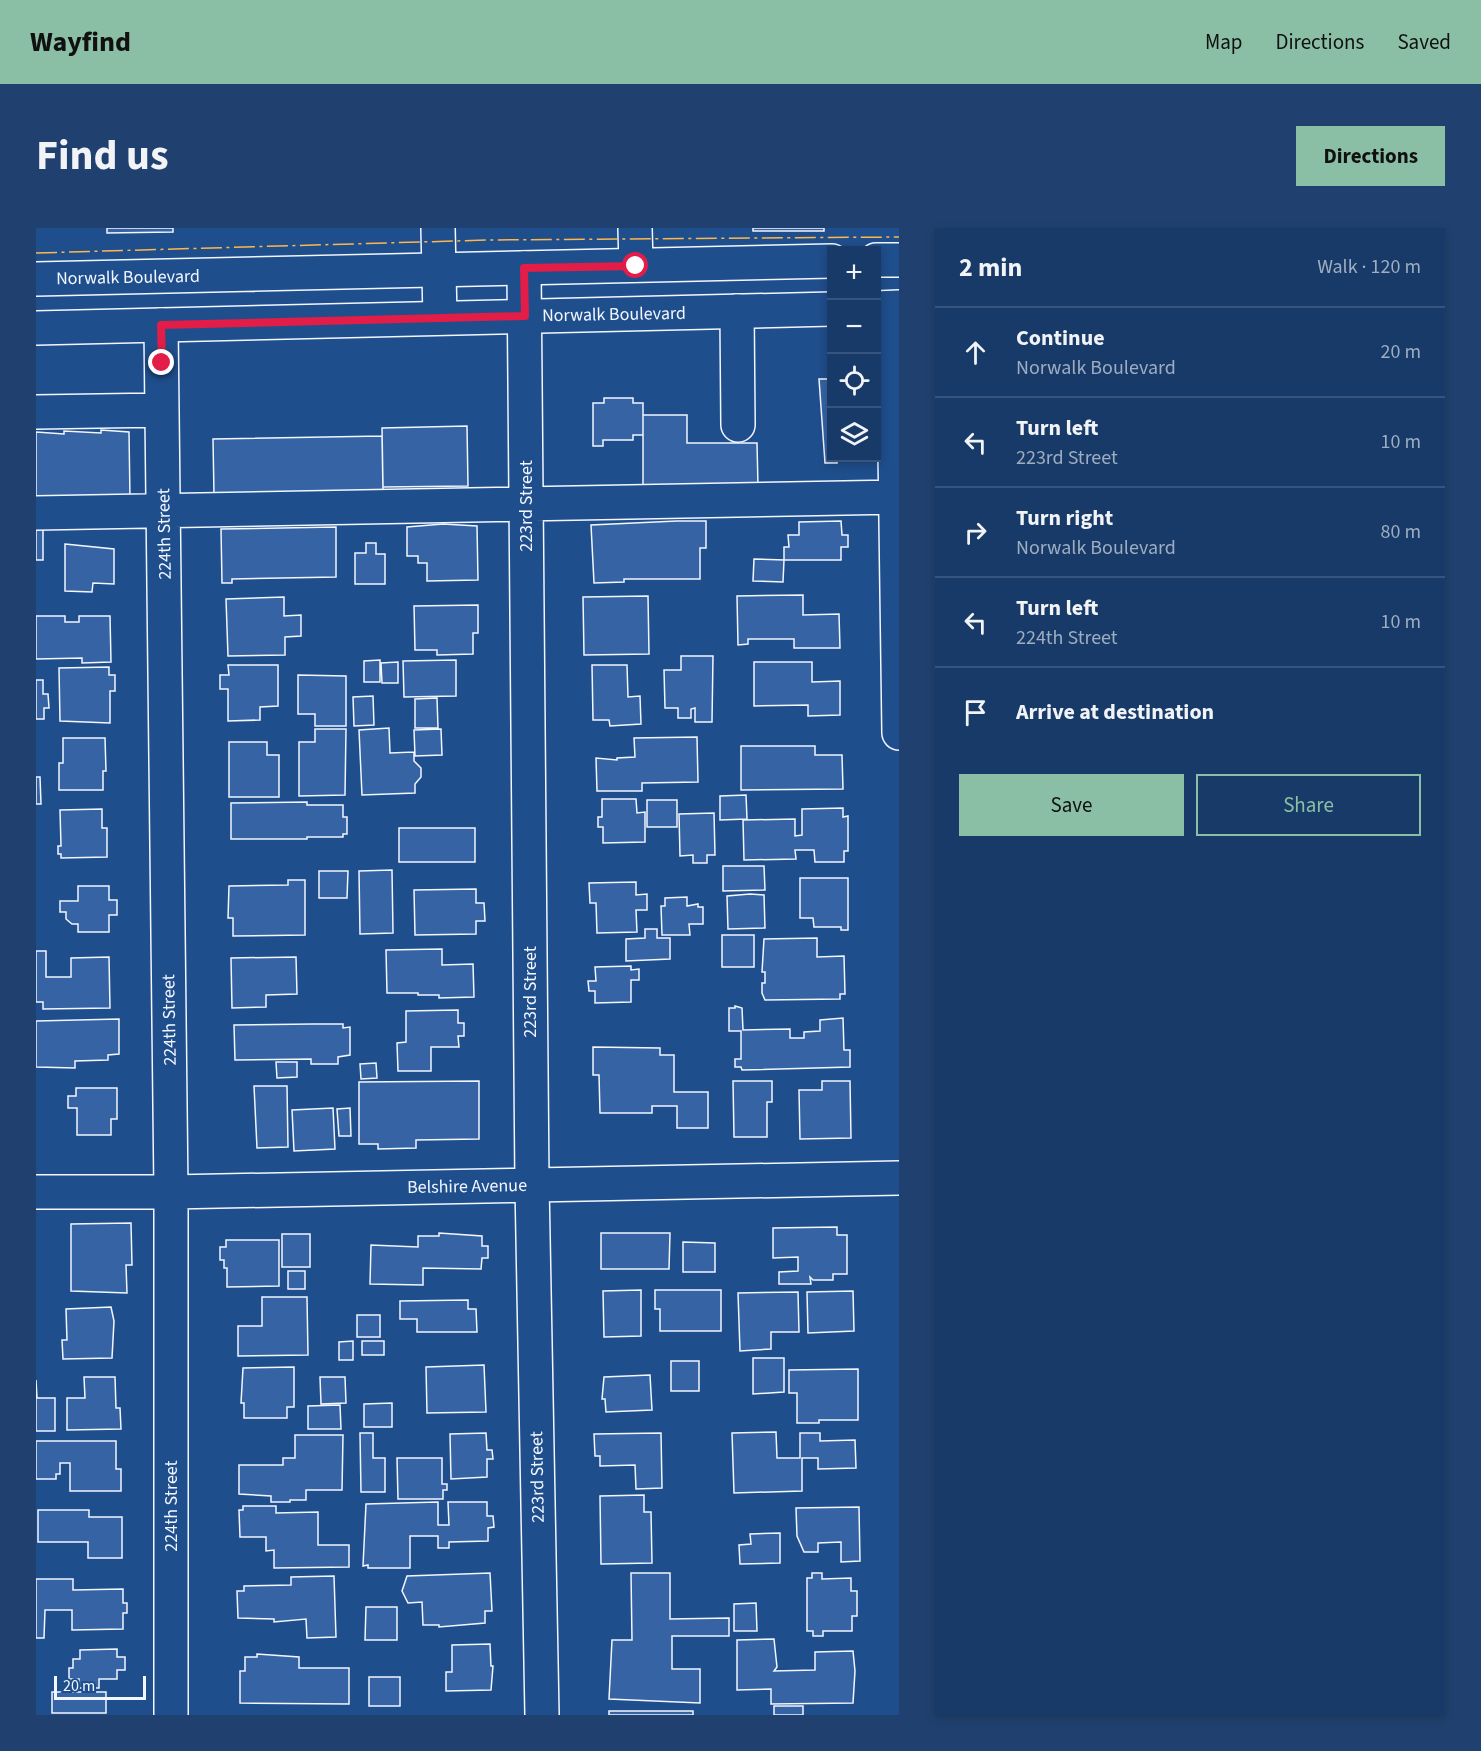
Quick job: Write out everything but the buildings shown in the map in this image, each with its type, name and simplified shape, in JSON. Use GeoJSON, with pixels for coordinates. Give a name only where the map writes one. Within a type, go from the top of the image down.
{"type":"FeatureCollection","features":[{"type":"Feature","properties":{"kind":"street"},"geometry":{"type":"LineString","coordinates":[[438,228],[440,318]]}},
{"type":"Feature","properties":{"kind":"street"},"geometry":{"type":"LineString","coordinates":[[635,228],[636,266]]}},
{"type":"Feature","properties":{"kind":"street"},"geometry":{"type":"LineString","coordinates":[[881,260],[899,260]]}},
{"type":"Feature","properties":{"kind":"street","name":"Norwalk Boulevard"},"geometry":{"type":"LineString","coordinates":[[36,279],[827,261]]}},
{"type":"Feature","properties":{"kind":"street","name":"223rd Street"},"geometry":{"type":"LineString","coordinates":[[524,268],[532,1184],[542,1715]]}},
{"type":"Feature","properties":{"kind":"street"},"geometry":{"type":"LineString","coordinates":[[889,308],[897,497],[899,733]]}},
{"type":"Feature","properties":{"kind":"street","name":"Norwalk Boulevard"},"geometry":{"type":"LineString","coordinates":[[36,328],[827,309]]}},
{"type":"Feature","properties":{"kind":"street"},"geometry":{"type":"LineString","coordinates":[[737,311],[738,425]]}},
{"type":"Feature","properties":{"kind":"street","name":"224th Street"},"geometry":{"type":"LineString","coordinates":[[161,325],[171,1192],[171,1715]]}},
{"type":"Feature","properties":{"kind":"street"},"geometry":{"type":"LineString","coordinates":[[36,412],[162,410]]}},
{"type":"Feature","properties":{"kind":"street"},"geometry":{"type":"LineString","coordinates":[[36,513],[526,502],[897,497]]}},
{"type":"Feature","properties":{"kind":"street","name":"Belshire Avenue"},"geometry":{"type":"LineString","coordinates":[[36,1192],[171,1192],[899,1178]]}},
{"type":"Feature","properties":{"kind":"power"},"geometry":{"type":"LineString","coordinates":[[36,253],[489,240],[899,237]]}},
{"type":"Feature","properties":{"kind":"route"},"geometry":{"type":"LineString","coordinates":[[162,363],[161,325],[525,316],[524,268],[636,266]]}}]}
